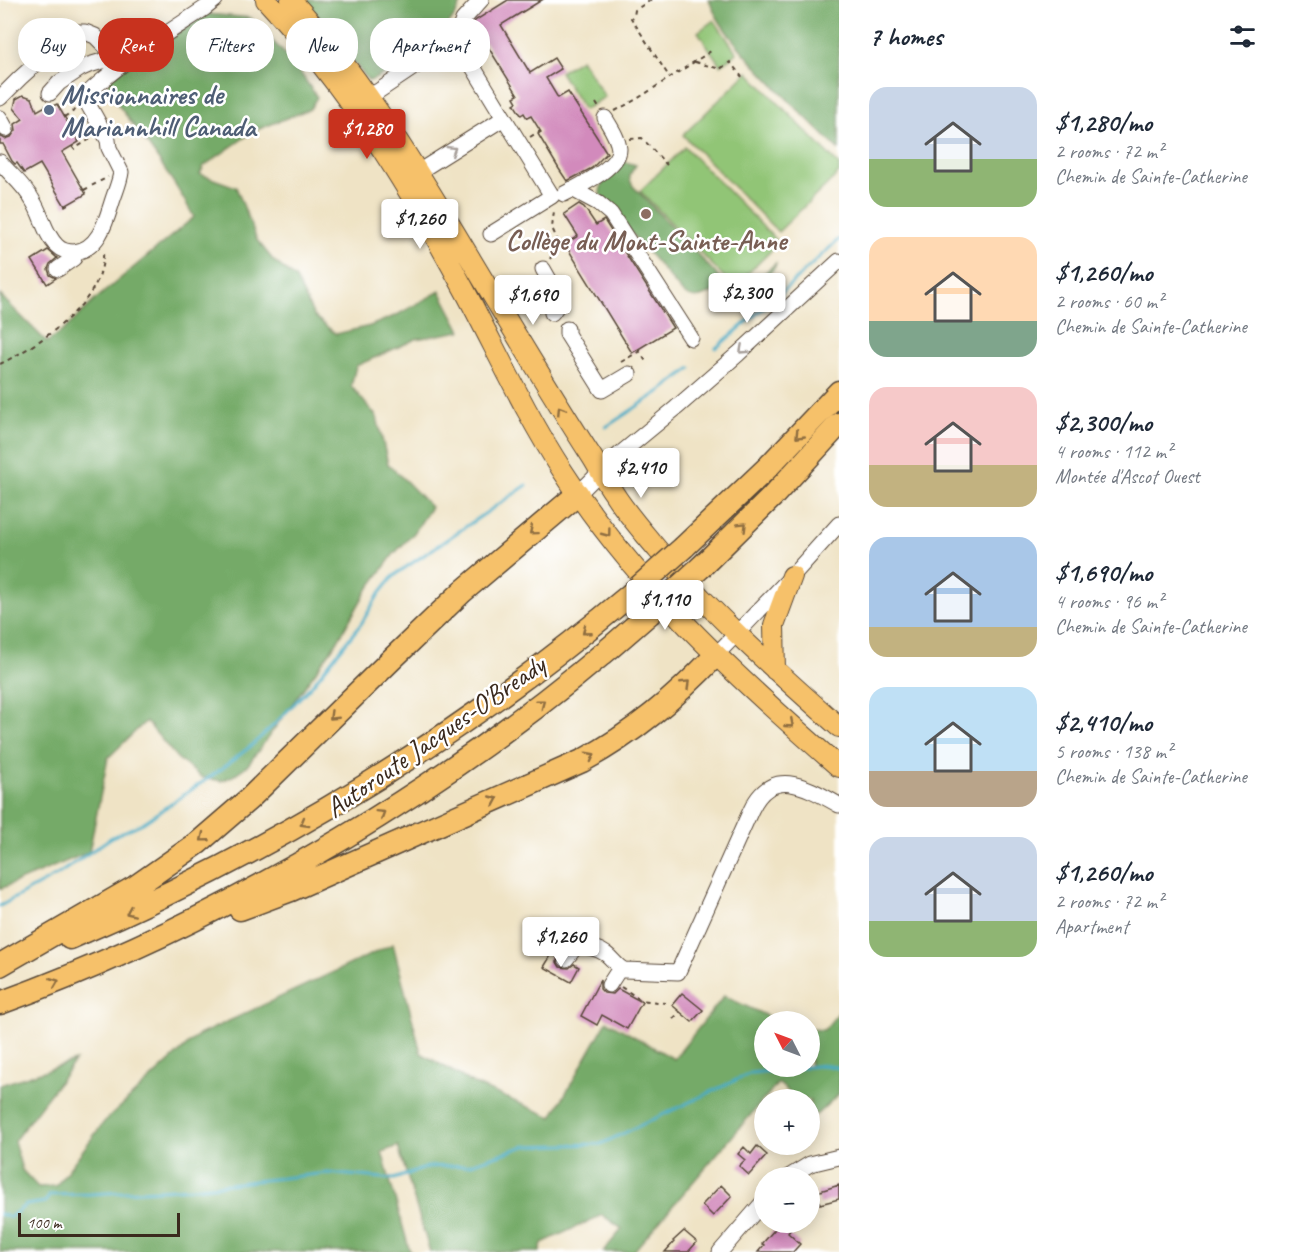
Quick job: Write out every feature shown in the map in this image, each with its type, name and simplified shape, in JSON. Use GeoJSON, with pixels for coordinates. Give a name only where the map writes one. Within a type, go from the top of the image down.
{"type":"FeatureCollection","features":[{"type":"Feature","properties":{"kind":"highway","name":"Autoroute Jacques-O'Bready"},"geometry":{"type":"LineString","coordinates":[[0,965],[100,925],[262,846],[334,806],[413,757],[476,714],[632,594],[767,468],[839,392]]}},
{"type":"Feature","properties":{"kind":"highway","name":"Autoroute Jacques-O'Bready"},"geometry":{"type":"LineString","coordinates":[[0,1003],[68,977],[208,912],[349,834],[477,750],[594,661],[649,614],[772,497],[839,424]]}},
{"type":"Feature","properties":{"kind":"highway"},"geometry":{"type":"LineString","coordinates":[[0,965],[135,887],[186,852],[217,827],[249,799],[430,622],[503,556],[578,494]]}},
{"type":"Feature","properties":{"kind":"highway"},"geometry":{"type":"LineString","coordinates":[[145,942],[291,890],[582,760],[611,745],[648,718],[715,656]]}},
{"type":"Feature","properties":{"kind":"main road"},"geometry":{"type":"LineString","coordinates":[[266,0],[360,100]]}},
{"type":"Feature","properties":{"kind":"main road"},"geometry":{"type":"LineString","coordinates":[[291,0],[327,42],[360,100],[381,146],[410,177],[509,322],[613,493],[685,581],[736,635],[839,727]]}},
{"type":"Feature","properties":{"kind":"main road"},"geometry":{"type":"LineString","coordinates":[[410,177],[529,415],[578,494],[647,583],[689,630],[839,767]]}},
{"type":"Feature","properties":{"kind":"main road"},"geometry":{"type":"LineString","coordinates":[[775,670],[774,625],[792,576]]}},
{"type":"Feature","properties":{"kind":"street"},"geometry":{"type":"LineString","coordinates":[[174,28],[205,9],[215,0]]}},
{"type":"Feature","properties":{"kind":"street"},"geometry":{"type":"LineString","coordinates":[[465,18],[481,0]]}},
{"type":"Feature","properties":{"kind":"street"},"geometry":{"type":"LineString","coordinates":[[0,98],[66,38],[76,32],[85,32],[98,39]]}},
{"type":"Feature","properties":{"kind":"street"},"geometry":{"type":"LineString","coordinates":[[50,93],[59,83],[80,69],[98,64]]}},
{"type":"Feature","properties":{"kind":"street"},"geometry":{"type":"LineString","coordinates":[[0,162],[31,197],[63,256],[87,247],[98,236],[106,222],[121,172],[109,148],[108,140],[84,98],[109,72]]}},
{"type":"Feature","properties":{"kind":"street"},"geometry":{"type":"LineString","coordinates":[[360,100],[377,92],[407,72]]}},
{"type":"Feature","properties":{"kind":"street"},"geometry":{"type":"LineString","coordinates":[[476,72],[553,203]]}},
{"type":"Feature","properties":{"kind":"street"},"geometry":{"type":"LineString","coordinates":[[410,177],[504,118]]}},
{"type":"Feature","properties":{"kind":"street"},"geometry":{"type":"LineString","coordinates":[[491,234],[553,203],[607,168],[616,159],[619,151],[617,141],[605,118]]}},
{"type":"Feature","properties":{"kind":"street"},"geometry":{"type":"LineString","coordinates":[[572,189],[598,203],[611,214],[691,338]]}},
{"type":"Feature","properties":{"kind":"street"},"geometry":{"type":"LineString","coordinates":[[578,494],[600,471],[738,354],[839,261]]}},
{"type":"Feature","properties":{"kind":"street"},"geometry":{"type":"LineString","coordinates":[[547,264],[560,297],[552,313]]}},
{"type":"Feature","properties":{"kind":"street"},"geometry":{"type":"LineString","coordinates":[[482,324],[498,327],[509,322]]}},
{"type":"Feature","properties":{"kind":"street"},"geometry":{"type":"LineString","coordinates":[[567,329],[567,334],[602,390],[625,368]]}},
{"type":"Feature","properties":{"kind":"street"},"geometry":{"type":"LineString","coordinates":[[715,656],[839,524]]}},
{"type":"Feature","properties":{"kind":"street"},"geometry":{"type":"LineString","coordinates":[[566,959],[577,945],[604,952],[614,978],[632,972],[678,972],[758,796],[770,786],[791,784],[811,790],[839,805]]}},
{"type":"Feature","properties":{"kind":"street"},"geometry":{"type":"LineString","coordinates":[[805,1167],[839,1157]]}},
{"type":"Feature","properties":{"kind":"street"},"geometry":{"type":"LineString","coordinates":[[720,1252],[754,1213]]}},
{"type":"Feature","properties":{"kind":"path"},"geometry":{"type":"LineString","coordinates":[[651,0],[635,10],[631,18],[670,78]]}},
{"type":"Feature","properties":{"kind":"path"},"geometry":{"type":"LineString","coordinates":[[628,103],[711,51]]}},
{"type":"Feature","properties":{"kind":"path"},"geometry":{"type":"LineString","coordinates":[[695,62],[720,69],[730,62],[742,77]]}},
{"type":"Feature","properties":{"kind":"path"},"geometry":{"type":"LineString","coordinates":[[64,117],[75,110]]}},
{"type":"Feature","properties":{"kind":"path"},"geometry":{"type":"LineString","coordinates":[[72,146],[74,149],[92,138]]}},
{"type":"Feature","properties":{"kind":"path"},"geometry":{"type":"LineString","coordinates":[[642,138],[667,165]]}},
{"type":"Feature","properties":{"kind":"path"},"geometry":{"type":"LineString","coordinates":[[84,190],[105,178]]}},
{"type":"Feature","properties":{"kind":"path"},"geometry":{"type":"LineString","coordinates":[[547,264],[557,245],[552,228],[553,203]]}},
{"type":"Feature","properties":{"kind":"path"},"geometry":{"type":"LineString","coordinates":[[0,364],[45,338],[89,295],[99,278],[104,263],[102,243],[98,236]]}},
{"type":"Feature","properties":{"kind":"path"},"geometry":{"type":"LineString","coordinates":[[625,368],[639,350],[647,363]]}},
{"type":"Feature","properties":{"kind":"path"},"geometry":{"type":"LineString","coordinates":[[614,978],[641,1000],[665,1003]]}},
{"type":"Feature","properties":{"kind":"path"},"geometry":{"type":"LineString","coordinates":[[673,1019],[680,1012]]}},
{"type":"Feature","properties":{"kind":"green space"},"geometry":{"type":"Polygon","coordinates":[[[303,0],[462,0],[453,18],[370,18],[370,72],[388,72],[369,81],[358,68],[358,18],[318,18],[303,0]]]}},
{"type":"Feature","properties":{"kind":"green space"},"geometry":{"type":"Polygon","coordinates":[[[709,0],[839,0],[839,150],[741,50],[723,26],[709,0]]]}},
{"type":"Feature","properties":{"kind":"green space"},"geometry":{"type":"Polygon","coordinates":[[[207,14],[251,18],[201,18],[207,14]]]}},
{"type":"Feature","properties":{"kind":"green space"},"geometry":{"type":"Polygon","coordinates":[[[714,20],[737,53],[720,65],[698,32],[714,20]]]}},
{"type":"Feature","properties":{"kind":"green space"},"geometry":{"type":"Polygon","coordinates":[[[186,28],[186,72],[274,72],[274,43],[286,55],[286,72],[300,72],[317,97],[310,109],[254,131],[204,166],[200,174],[236,187],[257,240],[273,260],[296,279],[314,316],[336,334],[370,326],[397,315],[440,291],[461,331],[416,339],[356,366],[351,386],[377,417],[388,464],[431,507],[414,533],[393,555],[366,592],[337,642],[248,765],[221,781],[201,777],[177,758],[146,721],[108,758],[89,852],[0,889],[0,295],[47,342],[194,217],[154,154],[109,93],[108,85],[110,77],[118,72],[174,72],[174,35],[186,28]]]}},
{"type":"Feature","properties":{"kind":"green space"},"geometry":{"type":"Polygon","coordinates":[[[581,59],[605,97],[584,110],[560,72],[581,59]]]}},
{"type":"Feature","properties":{"kind":"green space"},"geometry":{"type":"Polygon","coordinates":[[[748,72],[839,165],[839,173],[778,232],[683,135],[748,72]]]}},
{"type":"Feature","properties":{"kind":"green space"},"geometry":{"type":"Polygon","coordinates":[[[685,147],[779,243],[734,287],[640,191],[685,147]]]}},
{"type":"Feature","properties":{"kind":"green space"},"geometry":{"type":"Polygon","coordinates":[[[622,161],[636,165],[630,175],[633,186],[736,295],[742,293],[776,263],[775,267],[735,308],[712,292],[697,298],[682,292],[600,194],[611,171],[622,161]]]}},
{"type":"Feature","properties":{"kind":"green space"},"geometry":{"type":"Polygon","coordinates":[[[393,944],[421,1053],[474,1084],[552,1117],[607,1021],[674,1059],[724,996],[756,1011],[754,1011],[754,1077],[820,1077],[820,1030],[824,1030],[839,1012],[839,1094],[820,1111],[820,1089],[786,1089],[778,1083],[773,1089],[754,1089],[754,1111],[633,1252],[603,1252],[622,1229],[602,1215],[542,1243],[540,1252],[430,1252],[398,1146],[382,1152],[410,1252],[0,1252],[0,1085],[75,1061],[14,1141],[22,1170],[38,1187],[56,1186],[104,1122],[197,1036],[393,944]]]}},
{"type":"Feature","properties":{"kind":"building"},"geometry":{"type":"Polygon","coordinates":[[[508,0],[542,0],[501,25],[530,73],[554,58],[561,69],[546,78],[558,98],[568,92],[607,153],[592,168],[567,181],[538,134],[541,132],[531,116],[527,118],[524,113],[521,115],[514,104],[517,102],[514,97],[518,95],[490,50],[490,18],[479,18],[508,0]]]}},
{"type":"Feature","properties":{"kind":"building"},"geometry":{"type":"Polygon","coordinates":[[[23,95],[32,98],[37,111],[49,104],[51,107],[57,104],[79,142],[62,152],[86,194],[65,206],[40,164],[24,173],[17,163],[12,161],[3,144],[0,144],[0,136],[5,139],[11,137],[16,130],[15,124],[23,119],[14,108],[16,99],[23,95]]]}},
{"type":"Feature","properties":{"kind":"building"},"geometry":{"type":"Polygon","coordinates":[[[579,204],[584,207],[596,225],[604,220],[673,328],[632,353],[565,244],[578,236],[564,214],[579,204]]]}},
{"type":"Feature","properties":{"kind":"building"},"geometry":{"type":"Polygon","coordinates":[[[48,250],[57,258],[48,269],[50,275],[56,278],[47,284],[32,260],[48,250]]]}},
{"type":"Feature","properties":{"kind":"building"},"geometry":{"type":"Polygon","coordinates":[[[553,952],[558,954],[557,962],[560,967],[569,968],[574,964],[579,967],[571,982],[544,967],[553,952]]]}},
{"type":"Feature","properties":{"kind":"building"},"geometry":{"type":"Polygon","coordinates":[[[600,980],[600,989],[604,993],[613,994],[618,989],[642,1002],[627,1029],[602,1015],[597,1025],[581,1016],[600,980]]]}},
{"type":"Feature","properties":{"kind":"building"},"geometry":{"type":"Polygon","coordinates":[[[682,993],[703,1010],[692,1022],[672,1005],[682,993]]]}},
{"type":"Feature","properties":{"kind":"building"},"geometry":{"type":"Polygon","coordinates":[[[744,1147],[751,1154],[754,1150],[754,1155],[767,1155],[749,1175],[739,1166],[745,1160],[738,1154],[744,1147]]]}},
{"type":"Feature","properties":{"kind":"building"},"geometry":{"type":"Polygon","coordinates":[[[721,1185],[732,1196],[713,1216],[702,1205],[721,1185]]]}},
{"type":"Feature","properties":{"kind":"building"},"geometry":{"type":"Polygon","coordinates":[[[839,1185],[839,1199],[820,1204],[820,1191],[839,1185]]]}},
{"type":"Feature","properties":{"kind":"building"},"geometry":{"type":"Polygon","coordinates":[[[684,1231],[697,1242],[688,1252],[665,1252],[673,1241],[684,1231]]]}},
{"type":"Feature","properties":{"kind":"building"},"geometry":{"type":"Polygon","coordinates":[[[772,1233],[788,1233],[800,1244],[793,1252],[758,1252],[764,1245],[762,1244],[772,1233]]]}},
{"type":"Feature","properties":{"kind":"waterway"},"geometry":{"type":"LineString","coordinates":[[716,348],[780,294],[839,239]]}},
{"type":"Feature","properties":{"kind":"waterway"},"geometry":{"type":"LineString","coordinates":[[606,427],[691,368]]}},
{"type":"Feature","properties":{"kind":"waterway"},"geometry":{"type":"LineString","coordinates":[[0,906],[57,875],[112,837],[143,823],[251,746],[312,685],[361,624],[391,579],[527,485]]}},
{"type":"Feature","properties":{"kind":"waterway"},"geometry":{"type":"LineString","coordinates":[[0,1214],[10,1217],[26,1205],[45,1202],[50,1195],[193,1188],[327,1173],[394,1179],[428,1167],[468,1165],[525,1146],[601,1144],[751,1073],[825,1065],[839,1068]]}},
{"type":"Feature","properties":{"kind":"place","name":"Missionnaires de Mariannhill Canada"},"geometry":{"type":"Point","coordinates":[49,110]}},
{"type":"Feature","properties":{"kind":"place","name":"Collège du Mont-Sainte-Anne"},"geometry":{"type":"Point","coordinates":[646,214]}}]}
